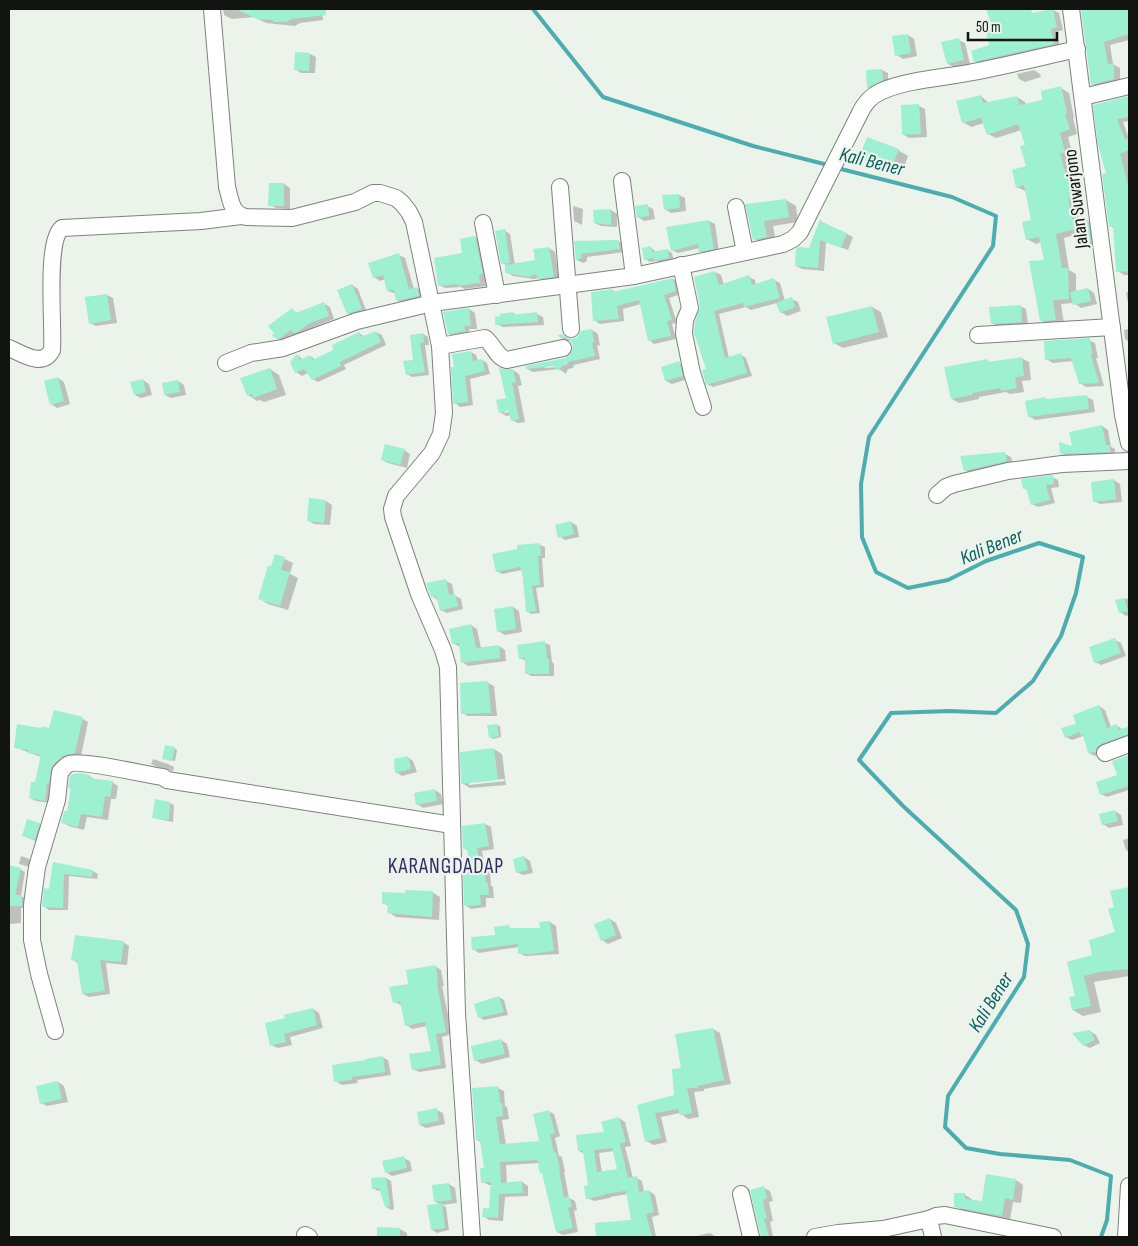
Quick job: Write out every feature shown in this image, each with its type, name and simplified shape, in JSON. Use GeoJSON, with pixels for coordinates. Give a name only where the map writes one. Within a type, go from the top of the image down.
{"type":"FeatureCollection","features":[{"type":"Feature","properties":{"kind":"street"},"geometry":{"type":"LineString","coordinates":[[212,9],[227,187],[232,207],[241,216]]}},
{"type":"Feature","properties":{"kind":"street","name":"Jalan Suwarjono"},"geometry":{"type":"LineString","coordinates":[[1071,9],[1112,327],[1123,359],[1129,443]]}},
{"type":"Feature","properties":{"kind":"street"},"geometry":{"type":"LineString","coordinates":[[226,363],[252,353],[283,348],[357,321],[432,303],[634,276],[783,244],[793,239],[800,232],[864,104],[870,98],[881,91],[896,86],[1077,49]]}},
{"type":"Feature","properties":{"kind":"street"},"geometry":{"type":"LineString","coordinates":[[1083,97],[1129,86]]}},
{"type":"Feature","properties":{"kind":"street"},"geometry":{"type":"LineString","coordinates":[[622,181],[634,276]]}},
{"type":"Feature","properties":{"kind":"street"},"geometry":{"type":"LineString","coordinates":[[220,218],[227,187]]}},
{"type":"Feature","properties":{"kind":"street"},"geometry":{"type":"LineString","coordinates":[[560,187],[571,329]]}},
{"type":"Feature","properties":{"kind":"street"},"geometry":{"type":"LineString","coordinates":[[9,348],[41,360],[49,356],[52,350],[52,260],[55,237],[62,228],[202,221],[241,216],[292,218],[355,202],[373,193],[396,198],[402,203],[414,222],[440,346],[444,413],[441,434],[432,453],[396,496],[392,517],[419,594],[448,667],[457,1013],[472,1237]]}},
{"type":"Feature","properties":{"kind":"street"},"geometry":{"type":"LineString","coordinates":[[736,207],[745,252]]}},
{"type":"Feature","properties":{"kind":"street"},"geometry":{"type":"LineString","coordinates":[[483,223],[497,295]]}},
{"type":"Feature","properties":{"kind":"street"},"geometry":{"type":"LineString","coordinates":[[681,266],[690,308],[685,320],[684,334],[692,373],[703,407]]}},
{"type":"Feature","properties":{"kind":"street"},"geometry":{"type":"LineString","coordinates":[[978,335],[1112,327]]}},
{"type":"Feature","properties":{"kind":"street"},"geometry":{"type":"LineString","coordinates":[[440,346],[485,338],[500,357],[507,360],[563,348]]}},
{"type":"Feature","properties":{"kind":"street"},"geometry":{"type":"LineString","coordinates":[[937,495],[946,487],[954,484],[1008,471],[1062,464],[1129,461]]}},
{"type":"Feature","properties":{"kind":"street"},"geometry":{"type":"LineString","coordinates":[[1105,753],[1129,744]]}},
{"type":"Feature","properties":{"kind":"street"},"geometry":{"type":"LineString","coordinates":[[55,1031],[39,974],[32,940],[32,905],[37,867],[57,800],[60,772],[68,764],[75,762],[163,777],[167,780],[452,825]]}},
{"type":"Feature","properties":{"kind":"street"},"geometry":{"type":"LineString","coordinates":[[1126,1237],[1129,1186]]}},
{"type":"Feature","properties":{"kind":"street"},"geometry":{"type":"LineString","coordinates":[[741,1194],[751,1237]]}},
{"type":"Feature","properties":{"kind":"street"},"geometry":{"type":"LineString","coordinates":[[815,1237],[898,1227],[945,1215],[1053,1237]]}},
{"type":"Feature","properties":{"kind":"street"},"geometry":{"type":"LineString","coordinates":[[928,1219],[933,1237]]}},
{"type":"Feature","properties":{"kind":"building"},"geometry":{"type":"Polygon","coordinates":[[[236,9],[326,9],[326,15],[292,19],[286,22],[273,22],[273,20],[257,19],[236,9]]]}},
{"type":"Feature","properties":{"kind":"building"},"geometry":{"type":"Polygon","coordinates":[[[986,9],[1031,9],[1032,13],[1053,9],[1057,27],[1051,29],[1054,44],[974,62],[971,51],[989,45],[985,27],[992,26],[986,9]]]}},
{"type":"Feature","properties":{"kind":"building"},"geometry":{"type":"Polygon","coordinates":[[[1129,9],[1129,34],[1104,42],[1108,65],[1114,63],[1114,79],[1091,85],[1081,10],[1129,9]]]}},
{"type":"Feature","properties":{"kind":"building"},"geometry":{"type":"Polygon","coordinates":[[[908,34],[911,53],[895,56],[892,36],[908,34]]]}},
{"type":"Feature","properties":{"kind":"building"},"geometry":{"type":"Polygon","coordinates":[[[959,38],[964,60],[947,64],[941,42],[959,38]]]}},
{"type":"Feature","properties":{"kind":"building"},"geometry":{"type":"Polygon","coordinates":[[[295,52],[310,53],[309,71],[294,70],[295,52]]]}},
{"type":"Feature","properties":{"kind":"building"},"geometry":{"type":"Polygon","coordinates":[[[882,69],[883,80],[867,88],[866,70],[882,69]]]}},
{"type":"Feature","properties":{"kind":"building"},"geometry":{"type":"Polygon","coordinates":[[[1061,86],[1067,113],[1065,114],[1070,129],[1060,133],[1065,152],[1060,154],[1067,178],[1071,177],[1074,198],[1068,199],[1075,229],[1056,234],[1062,268],[1068,268],[1069,299],[1053,300],[1056,320],[1040,321],[1029,261],[1044,260],[1039,237],[1026,240],[1022,222],[1031,220],[1024,185],[1016,188],[1012,170],[1026,166],[1020,146],[1025,145],[1018,124],[987,135],[981,118],[962,123],[956,101],[981,95],[983,103],[1017,96],[1020,105],[1042,100],[1041,91],[1061,86]]]}},
{"type":"Feature","properties":{"kind":"building"},"geometry":{"type":"Polygon","coordinates":[[[1129,96],[1129,117],[1117,119],[1125,140],[1129,138],[1129,150],[1120,154],[1129,189],[1129,271],[1116,272],[1113,226],[1109,227],[1102,174],[1106,173],[1098,145],[1093,105],[1129,96]]]}},
{"type":"Feature","properties":{"kind":"building"},"geometry":{"type":"Polygon","coordinates":[[[919,104],[921,134],[902,135],[901,105],[919,104]]]}},
{"type":"Feature","properties":{"kind":"building"},"geometry":{"type":"Polygon","coordinates":[[[867,137],[899,149],[891,170],[859,158],[867,137]]]}},
{"type":"Feature","properties":{"kind":"building"},"geometry":{"type":"Polygon","coordinates":[[[269,183],[284,183],[284,206],[268,206],[269,183]]]}},
{"type":"Feature","properties":{"kind":"building"},"geometry":{"type":"Polygon","coordinates":[[[679,194],[680,208],[664,210],[662,195],[679,194]]]}},
{"type":"Feature","properties":{"kind":"building"},"geometry":{"type":"Polygon","coordinates":[[[786,199],[789,217],[764,221],[767,237],[753,240],[745,204],[786,199]]]}},
{"type":"Feature","properties":{"kind":"building"},"geometry":{"type":"Polygon","coordinates":[[[648,204],[649,216],[637,218],[635,206],[648,204]]]}},
{"type":"Feature","properties":{"kind":"building"},"geometry":{"type":"Polygon","coordinates":[[[611,209],[611,225],[594,223],[593,210],[611,209]]]}},
{"type":"Feature","properties":{"kind":"building"},"geometry":{"type":"Polygon","coordinates":[[[709,220],[714,249],[699,252],[698,244],[671,251],[666,227],[709,220]]]}},
{"type":"Feature","properties":{"kind":"building"},"geometry":{"type":"Polygon","coordinates":[[[820,220],[847,233],[841,248],[820,240],[818,268],[795,266],[796,249],[799,247],[809,248],[820,220]]]}},
{"type":"Feature","properties":{"kind":"building"},"geometry":{"type":"Polygon","coordinates":[[[1088,220],[1091,242],[1078,243],[1075,221],[1088,220]]]}},
{"type":"Feature","properties":{"kind":"building"},"geometry":{"type":"Polygon","coordinates":[[[505,229],[510,263],[501,264],[495,231],[505,229]]]}},
{"type":"Feature","properties":{"kind":"building"},"geometry":{"type":"Polygon","coordinates":[[[475,236],[483,274],[479,275],[480,283],[438,286],[434,258],[462,253],[460,239],[475,236]]]}},
{"type":"Feature","properties":{"kind":"building"},"geometry":{"type":"Polygon","coordinates":[[[618,240],[620,249],[581,254],[582,258],[576,260],[574,241],[618,240]]]}},
{"type":"Feature","properties":{"kind":"building"},"geometry":{"type":"Polygon","coordinates":[[[651,246],[652,252],[668,249],[669,258],[655,261],[653,258],[644,260],[642,248],[651,246]]]}},
{"type":"Feature","properties":{"kind":"building"},"geometry":{"type":"Polygon","coordinates":[[[549,247],[554,277],[538,279],[536,274],[528,277],[505,273],[505,265],[535,260],[533,249],[549,247]]]}},
{"type":"Feature","properties":{"kind":"building"},"geometry":{"type":"Polygon","coordinates":[[[399,253],[409,289],[417,287],[419,296],[396,301],[394,290],[387,291],[383,275],[373,278],[368,263],[399,253]]]}},
{"type":"Feature","properties":{"kind":"building"},"geometry":{"type":"Polygon","coordinates":[[[715,271],[719,285],[749,275],[752,285],[774,278],[780,298],[744,307],[743,303],[714,311],[725,358],[741,353],[747,373],[706,385],[702,370],[706,369],[694,333],[700,307],[694,277],[715,271]]]}},
{"type":"Feature","properties":{"kind":"building"},"geometry":{"type":"Polygon","coordinates":[[[673,278],[676,291],[664,295],[672,320],[667,321],[671,336],[648,341],[639,300],[617,306],[619,319],[593,321],[591,292],[613,289],[613,292],[673,278]]]}},
{"type":"Feature","properties":{"kind":"building"},"geometry":{"type":"Polygon","coordinates":[[[352,284],[362,309],[347,314],[337,290],[352,284]]]}},
{"type":"Feature","properties":{"kind":"building"},"geometry":{"type":"Polygon","coordinates":[[[1088,288],[1091,301],[1073,305],[1070,292],[1088,288]]]}},
{"type":"Feature","properties":{"kind":"building"},"geometry":{"type":"Polygon","coordinates":[[[107,294],[111,320],[89,324],[85,297],[107,294]]]}},
{"type":"Feature","properties":{"kind":"building"},"geometry":{"type":"Polygon","coordinates":[[[792,297],[795,307],[780,313],[776,303],[792,297]]]}},
{"type":"Feature","properties":{"kind":"building"},"geometry":{"type":"Polygon","coordinates":[[[324,302],[329,316],[308,324],[294,333],[291,330],[280,338],[277,339],[272,336],[274,333],[268,326],[292,308],[296,313],[324,302]]]}},
{"type":"Feature","properties":{"kind":"building"},"geometry":{"type":"Polygon","coordinates":[[[1021,305],[1022,322],[991,324],[989,307],[1021,305]]]}},
{"type":"Feature","properties":{"kind":"building"},"geometry":{"type":"Polygon","coordinates":[[[872,306],[879,332],[833,344],[826,317],[872,306]]]}},
{"type":"Feature","properties":{"kind":"building"},"geometry":{"type":"Polygon","coordinates":[[[469,308],[471,326],[464,326],[465,331],[448,334],[443,312],[469,308]]]}},
{"type":"Feature","properties":{"kind":"building"},"geometry":{"type":"Polygon","coordinates":[[[513,312],[513,315],[537,312],[538,322],[495,325],[495,317],[500,316],[500,314],[513,312]]]}},
{"type":"Feature","properties":{"kind":"building"},"geometry":{"type":"Polygon","coordinates":[[[592,329],[594,343],[592,343],[595,356],[568,362],[559,371],[554,366],[526,369],[525,366],[565,358],[570,355],[573,346],[566,338],[572,339],[577,337],[581,331],[592,329]]]}},
{"type":"Feature","properties":{"kind":"building"},"geometry":{"type":"Polygon","coordinates":[[[376,331],[381,342],[340,362],[341,366],[312,380],[304,369],[295,373],[290,362],[297,354],[300,360],[310,355],[312,360],[333,350],[332,345],[359,332],[361,337],[376,331]]]}},
{"type":"Feature","properties":{"kind":"building"},"geometry":{"type":"Polygon","coordinates":[[[423,333],[424,342],[420,343],[425,372],[406,375],[403,361],[413,360],[410,335],[423,333]]]}},
{"type":"Feature","properties":{"kind":"building"},"geometry":{"type":"Polygon","coordinates":[[[562,334],[566,338],[560,338],[558,335],[562,334]]]}},
{"type":"Feature","properties":{"kind":"building"},"geometry":{"type":"Polygon","coordinates":[[[1090,338],[1091,355],[1099,383],[1079,384],[1071,358],[1045,360],[1044,341],[1090,338]]]}},
{"type":"Feature","properties":{"kind":"building"},"geometry":{"type":"Polygon","coordinates":[[[471,351],[473,361],[482,359],[485,371],[465,376],[468,402],[453,404],[451,367],[454,367],[452,354],[471,351]]]}},
{"type":"Feature","properties":{"kind":"building"},"geometry":{"type":"Polygon","coordinates":[[[1022,357],[1024,376],[1015,377],[1017,388],[1001,391],[1000,388],[951,399],[944,367],[988,359],[988,362],[1022,357]]]}},
{"type":"Feature","properties":{"kind":"building"},"geometry":{"type":"Polygon","coordinates":[[[679,361],[683,376],[665,381],[661,367],[679,361]]]}},
{"type":"Feature","properties":{"kind":"building"},"geometry":{"type":"Polygon","coordinates":[[[270,368],[277,389],[253,398],[252,394],[247,396],[240,378],[270,368]]]}},
{"type":"Feature","properties":{"kind":"building"},"geometry":{"type":"Polygon","coordinates":[[[499,368],[513,369],[516,382],[512,383],[519,419],[511,421],[509,411],[499,413],[496,400],[506,398],[499,368]]]}},
{"type":"Feature","properties":{"kind":"building"},"geometry":{"type":"Polygon","coordinates":[[[58,377],[64,401],[50,405],[44,381],[58,377]]]}},
{"type":"Feature","properties":{"kind":"building"},"geometry":{"type":"Polygon","coordinates":[[[143,379],[146,392],[134,395],[130,382],[143,379]]]}},
{"type":"Feature","properties":{"kind":"building"},"geometry":{"type":"Polygon","coordinates":[[[178,380],[180,392],[164,395],[162,383],[178,380]]]}},
{"type":"Feature","properties":{"kind":"building"},"geometry":{"type":"Polygon","coordinates":[[[1087,395],[1089,409],[1028,417],[1025,401],[1045,397],[1046,399],[1087,395]]]}},
{"type":"Feature","properties":{"kind":"building"},"geometry":{"type":"Polygon","coordinates":[[[1102,425],[1106,445],[1110,445],[1110,452],[1060,454],[1059,442],[1072,446],[1069,432],[1102,425]]]}},
{"type":"Feature","properties":{"kind":"building"},"geometry":{"type":"Polygon","coordinates":[[[385,444],[405,449],[400,465],[381,460],[385,444]]]}},
{"type":"Feature","properties":{"kind":"building"},"geometry":{"type":"Polygon","coordinates":[[[1005,452],[1007,461],[964,471],[960,456],[1005,452]]]}},
{"type":"Feature","properties":{"kind":"building"},"geometry":{"type":"Polygon","coordinates":[[[1053,475],[1054,484],[1046,485],[1050,500],[1031,505],[1026,488],[1023,489],[1021,479],[1053,475]]]}},
{"type":"Feature","properties":{"kind":"building"},"geometry":{"type":"Polygon","coordinates":[[[1114,479],[1116,499],[1093,502],[1091,482],[1114,479]]]}},
{"type":"Feature","properties":{"kind":"building"},"geometry":{"type":"Polygon","coordinates":[[[309,498],[326,500],[324,523],[307,521],[309,498]]]}},
{"type":"Feature","properties":{"kind":"building"},"geometry":{"type":"Polygon","coordinates":[[[571,521],[574,534],[558,538],[555,525],[571,521]]]}},
{"type":"Feature","properties":{"kind":"building"},"geometry":{"type":"Polygon","coordinates":[[[540,543],[541,556],[538,556],[540,585],[532,586],[536,611],[526,612],[523,576],[520,567],[496,572],[492,554],[517,549],[517,545],[540,543]]]}},
{"type":"Feature","properties":{"kind":"building"},"geometry":{"type":"Polygon","coordinates":[[[275,554],[285,557],[281,570],[290,572],[280,606],[258,599],[268,566],[271,566],[275,554]]]}},
{"type":"Feature","properties":{"kind":"building"},"geometry":{"type":"Polygon","coordinates":[[[446,579],[449,595],[455,594],[458,606],[440,611],[436,596],[431,597],[426,583],[446,579]]]}},
{"type":"Feature","properties":{"kind":"building"},"geometry":{"type":"Polygon","coordinates":[[[1124,598],[1128,611],[1119,613],[1115,600],[1124,598]]]}},
{"type":"Feature","properties":{"kind":"building"},"geometry":{"type":"Polygon","coordinates":[[[513,606],[516,629],[497,632],[494,609],[513,606]]]}},
{"type":"Feature","properties":{"kind":"building"},"geometry":{"type":"Polygon","coordinates":[[[471,624],[476,648],[499,645],[500,658],[461,663],[459,643],[452,644],[449,629],[471,624]]]}},
{"type":"Feature","properties":{"kind":"building"},"geometry":{"type":"Polygon","coordinates":[[[1115,638],[1121,653],[1094,663],[1089,647],[1115,638]]]}},
{"type":"Feature","properties":{"kind":"building"},"geometry":{"type":"Polygon","coordinates":[[[545,641],[547,659],[549,659],[549,674],[525,674],[525,658],[519,659],[517,645],[545,641]]]}},
{"type":"Feature","properties":{"kind":"building"},"geometry":{"type":"Polygon","coordinates":[[[488,681],[491,713],[461,714],[460,683],[488,681]]]}},
{"type":"Feature","properties":{"kind":"building"},"geometry":{"type":"Polygon","coordinates":[[[1099,705],[1107,728],[1116,724],[1119,730],[1129,726],[1129,734],[1101,744],[1095,752],[1088,753],[1083,735],[1081,736],[1079,732],[1065,738],[1061,728],[1076,724],[1073,715],[1099,705]]]}},
{"type":"Feature","properties":{"kind":"building"},"geometry":{"type":"Polygon","coordinates":[[[54,710],[83,717],[75,753],[63,756],[52,766],[49,783],[47,783],[45,801],[29,798],[31,782],[35,782],[41,755],[28,753],[28,750],[14,748],[17,724],[49,728],[54,710]]]}},
{"type":"Feature","properties":{"kind":"building"},"geometry":{"type":"Polygon","coordinates":[[[497,724],[499,736],[489,738],[487,725],[497,724]]]}},
{"type":"Feature","properties":{"kind":"building"},"geometry":{"type":"Polygon","coordinates":[[[165,745],[175,747],[172,761],[162,759],[165,745]]]}},
{"type":"Feature","properties":{"kind":"building"},"geometry":{"type":"Polygon","coordinates":[[[494,748],[498,780],[461,784],[460,752],[494,748]]]}},
{"type":"Feature","properties":{"kind":"building"},"geometry":{"type":"Polygon","coordinates":[[[1129,755],[1129,786],[1100,795],[1096,782],[1117,775],[1112,761],[1129,755]]]}},
{"type":"Feature","properties":{"kind":"building"},"geometry":{"type":"Polygon","coordinates":[[[408,756],[411,769],[395,773],[394,759],[408,756]]]}},
{"type":"Feature","properties":{"kind":"building"},"geometry":{"type":"Polygon","coordinates":[[[81,773],[90,775],[89,778],[113,781],[110,797],[105,796],[102,817],[81,814],[78,827],[61,823],[64,811],[67,811],[71,789],[68,788],[70,776],[81,773]]]}},
{"type":"Feature","properties":{"kind":"building"},"geometry":{"type":"Polygon","coordinates":[[[435,789],[437,801],[416,805],[414,793],[435,789]]]}},
{"type":"Feature","properties":{"kind":"building"},"geometry":{"type":"Polygon","coordinates":[[[155,799],[170,802],[169,820],[152,818],[155,799]]]}},
{"type":"Feature","properties":{"kind":"building"},"geometry":{"type":"Polygon","coordinates":[[[1115,810],[1118,821],[1102,825],[1099,814],[1115,810]]]}},
{"type":"Feature","properties":{"kind":"building"},"geometry":{"type":"Polygon","coordinates":[[[27,819],[40,823],[35,840],[22,836],[27,819]]]}},
{"type":"Feature","properties":{"kind":"building"},"geometry":{"type":"Polygon","coordinates":[[[485,823],[489,846],[477,848],[480,867],[484,867],[489,895],[480,895],[481,905],[464,906],[463,869],[470,868],[467,849],[463,849],[462,826],[485,823]]]}},
{"type":"Feature","properties":{"kind":"building"},"geometry":{"type":"Polygon","coordinates":[[[524,856],[528,870],[516,873],[513,859],[524,856]]]}},
{"type":"Feature","properties":{"kind":"building"},"geometry":{"type":"Polygon","coordinates":[[[53,862],[93,870],[92,877],[64,874],[63,908],[42,907],[44,888],[49,889],[53,862]]]}},
{"type":"Feature","properties":{"kind":"building"},"geometry":{"type":"Polygon","coordinates":[[[9,865],[21,868],[15,895],[22,895],[22,906],[9,906],[9,865]]]}},
{"type":"Feature","properties":{"kind":"building"},"geometry":{"type":"Polygon","coordinates":[[[1129,887],[1129,969],[1084,976],[1091,1006],[1072,1010],[1069,997],[1075,996],[1067,962],[1092,955],[1089,940],[1115,932],[1108,909],[1114,907],[1110,891],[1129,887]]]}},
{"type":"Feature","properties":{"kind":"building"},"geometry":{"type":"Polygon","coordinates":[[[406,890],[433,891],[432,917],[387,913],[388,904],[382,904],[382,892],[405,893],[406,890]]]}},
{"type":"Feature","properties":{"kind":"building"},"geometry":{"type":"Polygon","coordinates":[[[610,918],[616,935],[601,941],[594,924],[610,918]]]}},
{"type":"Feature","properties":{"kind":"building"},"geometry":{"type":"Polygon","coordinates":[[[550,921],[554,951],[518,954],[518,944],[472,950],[471,937],[495,935],[494,927],[509,925],[510,928],[540,928],[539,922],[550,921]]]}},
{"type":"Feature","properties":{"kind":"building"},"geometry":{"type":"Polygon","coordinates":[[[75,935],[124,941],[121,962],[100,960],[105,991],[82,994],[77,961],[71,960],[75,935]]]}},
{"type":"Feature","properties":{"kind":"building"},"geometry":{"type":"Polygon","coordinates":[[[436,965],[437,983],[446,1032],[436,1034],[441,1065],[412,1070],[409,1054],[431,1051],[425,1022],[405,1026],[400,1001],[393,1003],[389,987],[408,984],[406,970],[436,965]]]}},
{"type":"Feature","properties":{"kind":"building"},"geometry":{"type":"Polygon","coordinates":[[[499,996],[504,1012],[478,1018],[474,1004],[499,996]]]}},
{"type":"Feature","properties":{"kind":"building"},"geometry":{"type":"Polygon","coordinates":[[[313,1008],[317,1025],[284,1034],[286,1042],[270,1046],[265,1023],[285,1018],[284,1015],[313,1008]]]}},
{"type":"Feature","properties":{"kind":"building"},"geometry":{"type":"Polygon","coordinates":[[[713,1028],[724,1080],[697,1086],[698,1088],[687,1088],[692,1113],[680,1115],[678,1109],[655,1113],[661,1138],[645,1142],[637,1105],[674,1095],[672,1069],[681,1068],[675,1034],[713,1028]]]}},
{"type":"Feature","properties":{"kind":"building"},"geometry":{"type":"Polygon","coordinates":[[[1090,1030],[1095,1040],[1083,1046],[1072,1033],[1090,1030]]]}},
{"type":"Feature","properties":{"kind":"building"},"geometry":{"type":"Polygon","coordinates":[[[501,1039],[505,1054],[474,1061],[471,1046],[501,1039]]]}},
{"type":"Feature","properties":{"kind":"building"},"geometry":{"type":"Polygon","coordinates":[[[383,1056],[385,1072],[352,1077],[352,1080],[334,1082],[332,1065],[383,1056]]]}},
{"type":"Feature","properties":{"kind":"building"},"geometry":{"type":"Polygon","coordinates":[[[58,1081],[62,1099],[40,1104],[36,1086],[58,1081]]]}},
{"type":"Feature","properties":{"kind":"building"},"geometry":{"type":"Polygon","coordinates":[[[498,1086],[503,1116],[496,1117],[500,1144],[539,1141],[533,1114],[549,1110],[555,1133],[550,1135],[560,1169],[564,1198],[569,1196],[572,1207],[568,1208],[573,1228],[556,1232],[542,1173],[540,1173],[537,1160],[500,1162],[501,1183],[522,1181],[523,1193],[499,1194],[498,1218],[482,1217],[483,1208],[489,1208],[491,1182],[481,1183],[480,1168],[484,1168],[480,1140],[476,1140],[472,1088],[498,1086]]]}},
{"type":"Feature","properties":{"kind":"building"},"geometry":{"type":"Polygon","coordinates":[[[437,1108],[439,1121],[419,1125],[417,1112],[437,1108]]]}},
{"type":"Feature","properties":{"kind":"building"},"geometry":{"type":"Polygon","coordinates":[[[619,1117],[626,1142],[620,1144],[628,1178],[637,1176],[639,1192],[649,1190],[654,1212],[646,1214],[652,1237],[596,1237],[595,1223],[631,1220],[626,1191],[586,1199],[584,1186],[588,1185],[583,1151],[578,1151],[576,1135],[604,1132],[601,1122],[619,1117]],[[612,1148],[594,1150],[597,1172],[617,1169],[612,1148]]]}},
{"type":"Feature","properties":{"kind":"building"},"geometry":{"type":"Polygon","coordinates":[[[404,1156],[407,1168],[385,1173],[382,1161],[404,1156]]]}},
{"type":"Feature","properties":{"kind":"building"},"geometry":{"type":"Polygon","coordinates":[[[986,1174],[1016,1179],[1013,1200],[1005,1198],[1002,1216],[954,1207],[954,1193],[965,1193],[965,1199],[982,1201],[986,1174]]]}},
{"type":"Feature","properties":{"kind":"building"},"geometry":{"type":"Polygon","coordinates":[[[386,1177],[390,1206],[385,1207],[379,1188],[372,1189],[371,1178],[386,1177]]]}},
{"type":"Feature","properties":{"kind":"building"},"geometry":{"type":"Polygon","coordinates":[[[449,1183],[452,1200],[434,1202],[432,1185],[449,1183]]]}},
{"type":"Feature","properties":{"kind":"building"},"geometry":{"type":"Polygon","coordinates":[[[764,1186],[767,1198],[764,1199],[763,1203],[767,1218],[764,1219],[769,1237],[761,1237],[750,1190],[764,1186]]]}},
{"type":"Feature","properties":{"kind":"building"},"geometry":{"type":"Polygon","coordinates":[[[442,1203],[445,1228],[431,1230],[427,1205],[442,1203]]]}},
{"type":"Feature","properties":{"kind":"building"},"geometry":{"type":"Polygon","coordinates":[[[377,1227],[400,1228],[400,1237],[377,1237],[377,1227]]]}},
{"type":"Feature","properties":{"kind":"waterway","name":"Kali Bener"},"geometry":{"type":"LineString","coordinates":[[533,9],[603,97],[753,146],[828,165]]}},
{"type":"Feature","properties":{"kind":"waterway","name":"Kali Bener"},"geometry":{"type":"LineString","coordinates":[[837,168],[952,197],[996,216],[993,246],[869,437],[861,484],[862,537],[876,572],[908,588],[948,580],[986,561],[1039,543],[1083,557],[1076,593],[1061,636],[1033,681],[996,713],[950,711],[891,713],[859,760],[903,806],[1016,910],[1028,944],[1024,977],[948,1096],[945,1127],[966,1148],[1000,1154],[1070,1160],[1111,1176],[1107,1220],[1101,1237]]}},
{"type":"Feature","properties":{"kind":"district","name":"KARANGDADAP"},"geometry":{"type":"Point","coordinates":[446,866]}}]}
